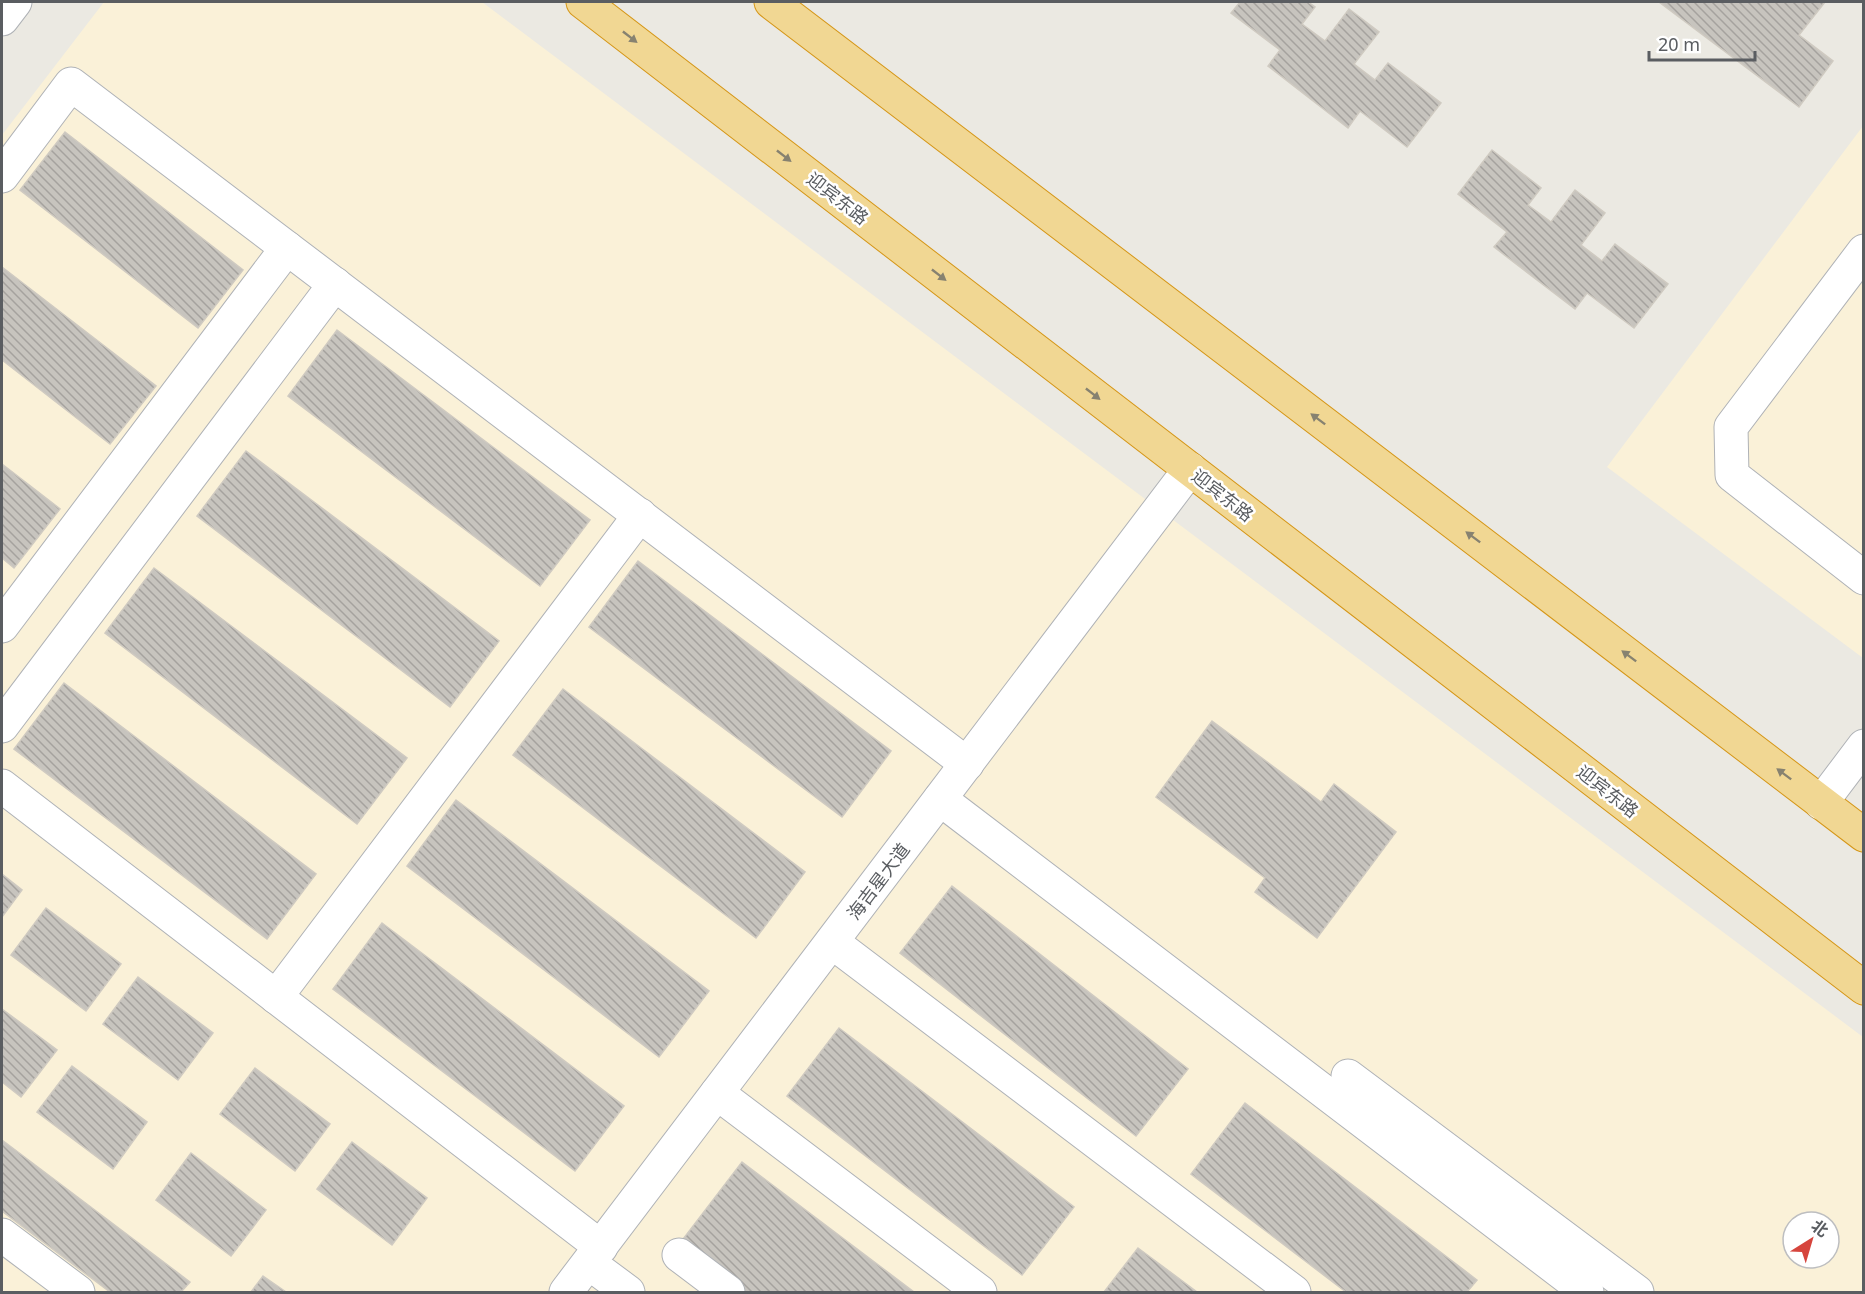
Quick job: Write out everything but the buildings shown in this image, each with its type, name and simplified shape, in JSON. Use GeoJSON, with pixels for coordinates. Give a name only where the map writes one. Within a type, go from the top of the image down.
{"type":"FeatureCollection","features":[{"type":"Feature","properties":{"kind":"highway","name":"迎宾东路"},"geometry":{"type":"LineString","coordinates":[[583,2],[1863,988]]}},
{"type":"Feature","properties":{"kind":"highway"},"geometry":{"type":"LineString","coordinates":[[771,2],[1863,835]]}},
{"type":"Feature","properties":{"kind":"street"},"geometry":{"type":"LineString","coordinates":[[2,20],[15,2]]}},
{"type":"Feature","properties":{"kind":"street"},"geometry":{"type":"LineString","coordinates":[[2,176],[71,84],[967,764]]}},
{"type":"Feature","properties":{"kind":"street"},"geometry":{"type":"LineString","coordinates":[[2,626],[287,248]]}},
{"type":"Feature","properties":{"kind":"street"},"geometry":{"type":"LineString","coordinates":[[1862,256],[1731,427],[1732,475],[1863,578]]}},
{"type":"Feature","properties":{"kind":"street"},"geometry":{"type":"LineString","coordinates":[[2,726],[335,284]]}},
{"type":"Feature","properties":{"kind":"street","name":"海吉星大道"},"geometry":{"type":"LineString","coordinates":[[566,1293],[1190,469]]}},
{"type":"Feature","properties":{"kind":"street"},"geometry":{"type":"LineString","coordinates":[[276,997],[640,515]]}},
{"type":"Feature","properties":{"kind":"street"},"geometry":{"type":"LineString","coordinates":[[1821,802],[1863,746]]}},
{"type":"Feature","properties":{"kind":"street"},"geometry":{"type":"LineString","coordinates":[[2,786],[276,997],[595,1255],[628,1293]]}},
{"type":"Feature","properties":{"kind":"street"},"geometry":{"type":"LineString","coordinates":[[940,799],[1587,1293]]}},
{"type":"Feature","properties":{"kind":"street"},"geometry":{"type":"LineString","coordinates":[[832,942],[1293,1293]]}},
{"type":"Feature","properties":{"kind":"street"},"geometry":{"type":"LineString","coordinates":[[1348,1076],[1637,1293]]}},
{"type":"Feature","properties":{"kind":"street"},"geometry":{"type":"LineString","coordinates":[[717,1093],[980,1293]]}},
{"type":"Feature","properties":{"kind":"street"},"geometry":{"type":"LineString","coordinates":[[2,1235],[78,1293]]}},
{"type":"Feature","properties":{"kind":"street"},"geometry":{"type":"LineString","coordinates":[[679,1255],[728,1293]]}},
{"type":"Feature","properties":{"kind":"shaded area"},"geometry":{"type":"Polygon","coordinates":[[[104,2],[482,2],[1863,1037],[1863,1292],[2,1292],[2,135],[104,2]]]}},
{"type":"Feature","properties":{"kind":"shaded area"},"geometry":{"type":"Polygon","coordinates":[[[1863,126],[1863,658],[1607,467],[1863,126]]]}}]}
